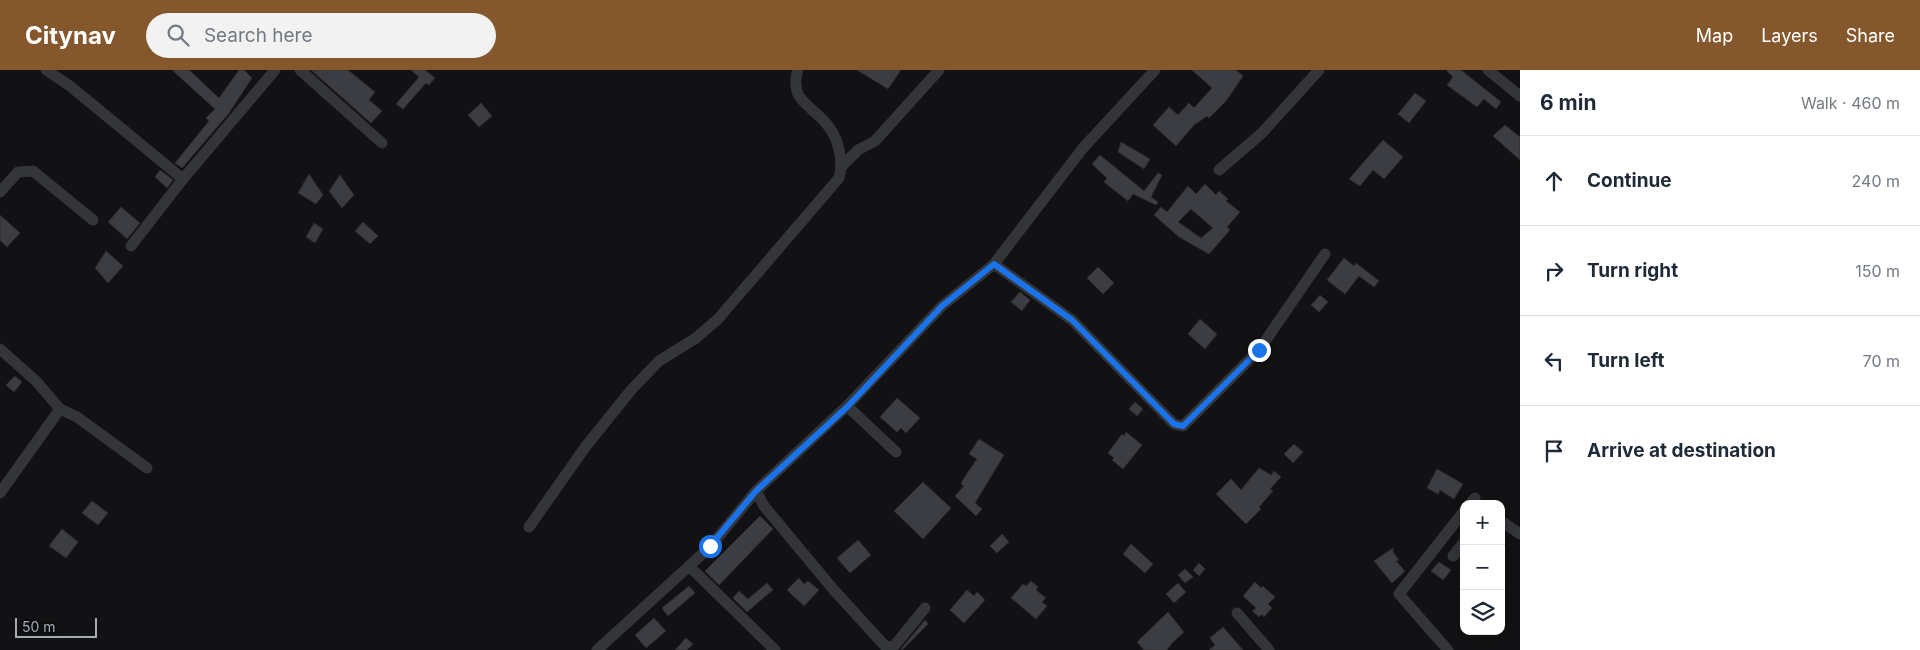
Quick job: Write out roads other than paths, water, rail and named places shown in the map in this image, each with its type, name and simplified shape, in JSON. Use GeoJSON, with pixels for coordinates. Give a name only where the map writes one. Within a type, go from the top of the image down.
{"type":"FeatureCollection","features":[{"type":"Feature","properties":{"kind":"street"},"geometry":{"type":"LineString","coordinates":[[46,70],[78,92],[184,179]]}},
{"type":"Feature","properties":{"kind":"street"},"geometry":{"type":"LineString","coordinates":[[131,246],[275,70]]}},
{"type":"Feature","properties":{"kind":"street"},"geometry":{"type":"LineString","coordinates":[[300,70],[382,144]]}},
{"type":"Feature","properties":{"kind":"street"},"geometry":{"type":"LineString","coordinates":[[798,70],[796,76],[799,96],[826,122],[833,135],[843,165]]}},
{"type":"Feature","properties":{"kind":"street"},"geometry":{"type":"LineString","coordinates":[[529,526],[586,446],[632,389],[659,361],[696,338],[718,319],[761,267],[822,200],[839,178],[843,165],[858,150],[875,141],[940,70]]}},
{"type":"Feature","properties":{"kind":"street"},"geometry":{"type":"LineString","coordinates":[[597,650],[710,546],[756,491],[848,406],[942,306],[994,264],[1083,148],[1155,70]]}},
{"type":"Feature","properties":{"kind":"street"},"geometry":{"type":"LineString","coordinates":[[1219,170],[1262,133],[1319,70]]}},
{"type":"Feature","properties":{"kind":"street"},"geometry":{"type":"LineString","coordinates":[[1488,70],[1520,96]]}},
{"type":"Feature","properties":{"kind":"street"},"geometry":{"type":"LineString","coordinates":[[0,192],[18,172],[33,171],[93,220]]}},
{"type":"Feature","properties":{"kind":"street"},"geometry":{"type":"LineString","coordinates":[[994,264],[1072,320],[1174,424],[1183,426],[1259,350],[1325,254]]}},
{"type":"Feature","properties":{"kind":"street"},"geometry":{"type":"LineString","coordinates":[[0,349],[36,381],[60,409],[77,417],[148,468]]}},
{"type":"Feature","properties":{"kind":"street"},"geometry":{"type":"LineString","coordinates":[[848,406],[896,452]]}},
{"type":"Feature","properties":{"kind":"street"},"geometry":{"type":"LineString","coordinates":[[0,493],[60,409]]}},
{"type":"Feature","properties":{"kind":"street"},"geometry":{"type":"LineString","coordinates":[[756,491],[764,506],[832,589],[888,648],[895,644],[925,608]]}},
{"type":"Feature","properties":{"kind":"street"},"geometry":{"type":"LineString","coordinates":[[1448,650],[1399,594],[1460,516]]}},
{"type":"Feature","properties":{"kind":"street"},"geometry":{"type":"LineString","coordinates":[[1505,524],[1520,534]]}},
{"type":"Feature","properties":{"kind":"street"},"geometry":{"type":"LineString","coordinates":[[1453,556],[1462,545]]}},
{"type":"Feature","properties":{"kind":"street"},"geometry":{"type":"LineString","coordinates":[[689,566],[775,650]]}},
{"type":"Feature","properties":{"kind":"street"},"geometry":{"type":"LineString","coordinates":[[1237,613],[1269,650]]}},
{"type":"Feature","properties":{"kind":"street"},"geometry":{"type":"LineString","coordinates":[[607,642],[616,650]]}}]}
